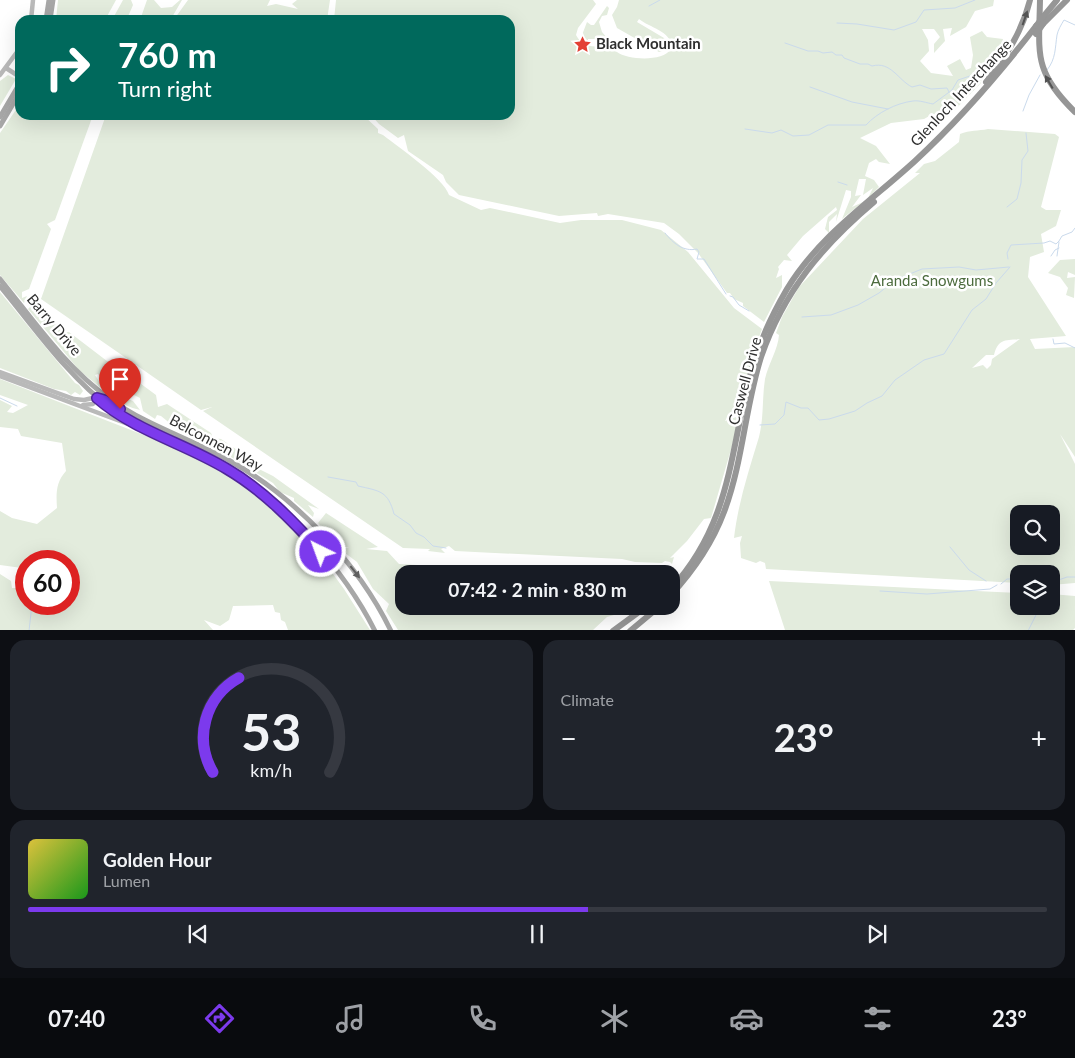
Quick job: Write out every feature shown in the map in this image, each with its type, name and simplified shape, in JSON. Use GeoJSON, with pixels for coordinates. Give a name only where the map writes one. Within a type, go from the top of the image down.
{"type":"FeatureCollection","features":[{"type":"Feature","properties":{"kind":"highway"},"geometry":{"type":"LineString","coordinates":[[950,125],[1009,52],[1022,26],[1030,0]]}},
{"type":"Feature","properties":{"kind":"highway","name":"Glenloch Interchange"},"geometry":{"type":"LineString","coordinates":[[897,176],[929,147],[1003,69],[1057,0]]}},
{"type":"Feature","properties":{"kind":"highway","name":"Glenloch Interchange"},"geometry":{"type":"LineString","coordinates":[[974,106],[1005,72],[1036,34],[1041,22],[1062,0]]}},
{"type":"Feature","properties":{"kind":"highway"},"geometry":{"type":"LineString","coordinates":[[1041,22],[1067,0]]}},
{"type":"Feature","properties":{"kind":"highway"},"geometry":{"type":"LineString","coordinates":[[1040,1],[1039,49],[1042,65],[1052,88],[1075,112]]}},
{"type":"Feature","properties":{"kind":"highway","name":"Caswell Drive"},"geometry":{"type":"LineString","coordinates":[[746,405],[770,334],[785,303],[804,272],[836,235],[916,165],[974,106]]}},
{"type":"Feature","properties":{"kind":"highway","name":"Caswell Drive"},"geometry":{"type":"LineString","coordinates":[[732,462],[754,363],[761,341],[775,310],[792,281],[828,236],[897,176]]}},
{"type":"Feature","properties":{"kind":"highway","name":"Caswell Drive"},"geometry":{"type":"LineString","coordinates":[[680,586],[706,550],[724,512],[733,482],[742,423]]}},
{"type":"Feature","properties":{"kind":"highway"},"geometry":{"type":"LineString","coordinates":[[680,571],[692,556],[710,526],[719,505],[732,462]]}},
{"type":"Feature","properties":{"kind":"highway"},"geometry":{"type":"LineString","coordinates":[[680,577],[695,559],[711,530],[723,497],[732,462]]}},
{"type":"Feature","properties":{"kind":"highway"},"geometry":{"type":"LineString","coordinates":[[612,630],[635,615]]}},
{"type":"Feature","properties":{"kind":"highway"},"geometry":{"type":"LineString","coordinates":[[624,630],[642,615]]}},
{"type":"Feature","properties":{"kind":"highway"},"geometry":{"type":"LineString","coordinates":[[630,630],[649,615]]}},
{"type":"Feature","properties":{"kind":"highway"},"geometry":{"type":"LineString","coordinates":[[637,630],[652,615]]}},
{"type":"Feature","properties":{"kind":"main road"},"geometry":{"type":"LineString","coordinates":[[32,15],[33,0]]}},
{"type":"Feature","properties":{"kind":"main road"},"geometry":{"type":"LineString","coordinates":[[47,15],[49,0]]}},
{"type":"Feature","properties":{"kind":"main road"},"geometry":{"type":"LineString","coordinates":[[51,15],[53,0]]}},
{"type":"Feature","properties":{"kind":"main road"},"geometry":{"type":"LineString","coordinates":[[0,75],[15,55]]}},
{"type":"Feature","properties":{"kind":"main road"},"geometry":{"type":"LineString","coordinates":[[6,68],[15,74]]}},
{"type":"Feature","properties":{"kind":"main road"},"geometry":{"type":"LineString","coordinates":[[0,126],[15,93]]}},
{"type":"Feature","properties":{"kind":"main road"},"geometry":{"type":"LineString","coordinates":[[2,118],[15,99]]}},
{"type":"Feature","properties":{"kind":"main road"},"geometry":{"type":"LineString","coordinates":[[2,118],[15,106]]}},
{"type":"Feature","properties":{"kind":"main road","name":"Barry Drive"},"geometry":{"type":"LineString","coordinates":[[0,279],[84,379],[115,402]]}},
{"type":"Feature","properties":{"kind":"main road","name":"Barry Drive"},"geometry":{"type":"LineString","coordinates":[[0,286],[84,386],[97,398]]}},
{"type":"Feature","properties":{"kind":"main road"},"geometry":{"type":"LineString","coordinates":[[0,372],[78,400],[97,398],[104,400],[146,423],[181,436]]}},
{"type":"Feature","properties":{"kind":"main road"},"geometry":{"type":"LineString","coordinates":[[0,376],[154,434]]}},
{"type":"Feature","properties":{"kind":"main road"},"geometry":{"type":"LineString","coordinates":[[72,403],[89,405],[95,402],[97,398],[95,390],[84,379]]}},
{"type":"Feature","properties":{"kind":"main road"},"geometry":{"type":"LineString","coordinates":[[78,400],[86,395],[84,386]]}},
{"type":"Feature","properties":{"kind":"main road","name":"Belconnen Way"},"geometry":{"type":"LineString","coordinates":[[97,398],[125,418],[154,434],[228,469],[266,497],[295,523],[330,561],[375,630]]}},
{"type":"Feature","properties":{"kind":"main road","name":"Belconnen Way"},"geometry":{"type":"LineString","coordinates":[[115,402],[136,415],[232,462],[264,483],[303,515],[340,553],[360,578],[391,630]]}},
{"type":"Feature","properties":{"kind":"green space"},"geometry":{"type":"Polygon","coordinates":[[[58,0],[116,0],[108,15],[56,15],[58,0]]]}},
{"type":"Feature","properties":{"kind":"green space"},"geometry":{"type":"Polygon","coordinates":[[[123,0],[131,0],[133,5],[128,15],[115,15],[123,0]]]}},
{"type":"Feature","properties":{"kind":"green space"},"geometry":{"type":"Polygon","coordinates":[[[147,0],[154,0],[161,8],[172,7],[182,0],[173,15],[142,15],[147,0]]]}},
{"type":"Feature","properties":{"kind":"green space"},"geometry":{"type":"Polygon","coordinates":[[[188,0],[270,0],[267,6],[276,4],[298,9],[292,4],[297,0],[330,0],[328,15],[177,15],[188,0]]]}},
{"type":"Feature","properties":{"kind":"green space"},"geometry":{"type":"Polygon","coordinates":[[[336,0],[593,0],[596,4],[578,28],[576,35],[579,40],[591,46],[611,46],[622,55],[629,57],[653,58],[667,53],[671,49],[669,38],[639,19],[637,22],[664,38],[667,43],[665,50],[659,52],[617,28],[612,15],[619,0],[994,0],[993,6],[975,11],[966,27],[950,36],[952,28],[943,29],[945,41],[934,53],[934,44],[940,37],[934,29],[922,29],[928,40],[929,51],[920,61],[931,73],[953,76],[947,66],[960,59],[966,70],[971,68],[973,55],[970,37],[982,31],[987,37],[1003,39],[998,60],[982,74],[981,83],[948,117],[933,114],[924,119],[891,123],[860,138],[876,146],[890,164],[879,162],[876,159],[869,163],[865,176],[874,180],[879,187],[868,198],[873,188],[863,195],[866,179],[859,179],[855,196],[861,195],[852,207],[863,202],[842,219],[851,197],[851,191],[846,190],[836,222],[837,214],[829,222],[829,233],[825,229],[828,217],[837,210],[836,207],[803,236],[787,255],[792,261],[784,260],[778,267],[776,278],[782,275],[782,287],[764,322],[743,306],[743,303],[734,299],[730,293],[727,293],[698,253],[679,234],[664,223],[608,214],[598,216],[597,213],[559,216],[459,195],[446,182],[443,175],[408,151],[404,135],[398,138],[375,120],[515,120],[515,15],[334,15],[336,0]]]}},
{"type":"Feature","properties":{"kind":"green space"},"geometry":{"type":"Polygon","coordinates":[[[607,6],[609,8],[607,15],[602,16],[599,22],[602,32],[608,39],[588,39],[588,41],[582,35],[587,22],[594,25],[607,6]]]}},
{"type":"Feature","properties":{"kind":"green space"},"geometry":{"type":"Polygon","coordinates":[[[8,75],[15,78],[0,106],[0,81],[8,75]]]}},
{"type":"Feature","properties":{"kind":"green space"},"geometry":{"type":"Polygon","coordinates":[[[15,111],[15,120],[91,120],[55,220],[47,224],[51,229],[29,289],[22,292],[22,298],[27,296],[24,303],[0,275],[0,133],[15,111]]]}},
{"type":"Feature","properties":{"kind":"green space"},"geometry":{"type":"Polygon","coordinates":[[[104,120],[368,120],[378,129],[378,133],[439,180],[449,195],[481,210],[490,208],[560,223],[581,220],[622,220],[661,230],[688,252],[734,308],[762,329],[756,345],[740,413],[729,414],[725,421],[739,416],[711,518],[704,519],[687,541],[670,558],[674,557],[672,564],[665,561],[662,563],[635,562],[622,559],[455,551],[449,546],[441,549],[445,553],[428,551],[430,549],[403,548],[203,411],[212,407],[201,410],[41,299],[104,120]]]}},
{"type":"Feature","properties":{"kind":"green space","name":"Aranda Snowgums"},"geometry":{"type":"Polygon","coordinates":[[[988,129],[1055,134],[1059,137],[1041,207],[1046,210],[1061,210],[1056,226],[1041,234],[1044,252],[1030,257],[1028,277],[1066,336],[1030,339],[1035,349],[1075,347],[1075,457],[1060,434],[1075,464],[1075,583],[1060,584],[1060,565],[1010,565],[1010,583],[766,569],[765,563],[760,561],[756,563],[741,558],[740,543],[742,536],[734,538],[736,525],[741,499],[761,430],[765,379],[775,352],[779,335],[776,333],[782,317],[799,287],[863,219],[920,173],[915,173],[924,164],[935,161],[959,142],[960,134],[988,129]],[[1020,339],[1003,341],[998,346],[994,355],[986,355],[972,368],[983,365],[987,369],[991,365],[992,359],[1020,339]]]}},
{"type":"Feature","properties":{"kind":"green space"},"geometry":{"type":"Polygon","coordinates":[[[1075,259],[1075,275],[1068,272],[1067,278],[1075,277],[1074,298],[1066,295],[1068,288],[1060,277],[1048,273],[1060,260],[1075,259]]]}},
{"type":"Feature","properties":{"kind":"green space"},"geometry":{"type":"Polygon","coordinates":[[[0,292],[75,383],[79,385],[83,391],[80,395],[75,392],[71,395],[66,391],[54,389],[0,368],[0,292]]]}},
{"type":"Feature","properties":{"kind":"green space"},"geometry":{"type":"Polygon","coordinates":[[[31,306],[61,328],[60,332],[69,332],[124,374],[120,378],[133,378],[156,395],[158,407],[167,404],[211,433],[213,438],[221,439],[249,458],[247,463],[273,476],[319,509],[308,505],[314,513],[313,517],[294,501],[294,498],[280,492],[273,483],[215,447],[181,432],[182,425],[173,425],[177,429],[161,416],[157,415],[155,419],[143,411],[140,398],[132,394],[120,396],[133,401],[140,410],[125,405],[114,394],[118,392],[118,388],[130,391],[134,389],[121,387],[126,384],[116,380],[114,383],[106,378],[103,379],[98,374],[95,375],[100,383],[112,392],[107,393],[79,370],[28,309],[31,306]]]}},
{"type":"Feature","properties":{"kind":"green space"},"geometry":{"type":"Polygon","coordinates":[[[0,379],[190,453],[226,473],[255,494],[292,526],[325,563],[370,630],[288,630],[285,622],[281,620],[280,613],[275,612],[273,605],[233,606],[229,620],[220,626],[204,620],[213,630],[0,630],[0,574],[11,581],[12,588],[15,588],[15,615],[80,615],[80,550],[15,550],[15,567],[0,565],[0,511],[12,518],[37,524],[57,508],[57,488],[60,479],[66,471],[62,443],[21,436],[18,429],[0,427],[0,400],[12,406],[7,412],[13,413],[28,405],[0,395],[0,379]]]}},
{"type":"Feature","properties":{"kind":"green space"},"geometry":{"type":"Polygon","coordinates":[[[326,513],[378,547],[366,549],[387,551],[399,564],[418,565],[395,565],[395,615],[614,615],[607,617],[593,630],[398,630],[386,611],[389,604],[373,589],[357,562],[341,550],[349,547],[341,547],[318,523],[326,513]]]}},
{"type":"Feature","properties":{"kind":"green space"},"geometry":{"type":"Polygon","coordinates":[[[769,581],[1010,593],[1010,615],[1060,615],[1060,595],[1075,596],[1075,628],[1073,630],[785,630],[769,581]]]}},
{"type":"Feature","properties":{"kind":"waterway"},"geometry":{"type":"LineString","coordinates":[[649,6],[660,0]]}},
{"type":"Feature","properties":{"kind":"waterway"},"geometry":{"type":"LineString","coordinates":[[837,23],[894,30],[916,22],[924,10],[955,8],[975,0]]}},
{"type":"Feature","properties":{"kind":"waterway"},"geometry":{"type":"LineString","coordinates":[[1047,70],[1054,58],[1057,33],[1064,20],[1075,25]]}},
{"type":"Feature","properties":{"kind":"waterway"},"geometry":{"type":"LineString","coordinates":[[785,43],[808,51],[832,52],[860,64],[884,66],[912,87],[920,85],[931,89],[947,88],[949,92]]}},
{"type":"Feature","properties":{"kind":"waterway"},"geometry":{"type":"LineString","coordinates":[[976,74],[986,74]]}},
{"type":"Feature","properties":{"kind":"waterway"},"geometry":{"type":"LineString","coordinates":[[1023,111],[1040,75]]}},
{"type":"Feature","properties":{"kind":"waterway"},"geometry":{"type":"LineString","coordinates":[[745,129],[772,133],[781,130],[793,136],[809,135],[828,125],[866,125],[881,113],[900,104],[915,101],[933,104],[952,90],[958,80],[970,76]]}},
{"type":"Feature","properties":{"kind":"waterway"},"geometry":{"type":"LineString","coordinates":[[810,87],[852,102],[888,109]]}},
{"type":"Feature","properties":{"kind":"waterway"},"geometry":{"type":"LineString","coordinates":[[1007,207],[1017,199],[1021,183],[1022,160],[1028,151],[1026,133]]}},
{"type":"Feature","properties":{"kind":"waterway"},"geometry":{"type":"LineString","coordinates":[[838,182],[847,185]]}},
{"type":"Feature","properties":{"kind":"waterway"},"geometry":{"type":"LineString","coordinates":[[1008,259],[1007,253],[1011,245],[1050,241],[1056,244],[1062,236],[1072,232],[1075,228]]}},
{"type":"Feature","properties":{"kind":"waterway"},"geometry":{"type":"LineString","coordinates":[[665,233],[679,246],[692,250],[697,249],[699,252],[697,259],[704,259],[726,294]]}},
{"type":"Feature","properties":{"kind":"waterway"},"geometry":{"type":"LineString","coordinates":[[1057,256],[1059,242]]}},
{"type":"Feature","properties":{"kind":"waterway"},"geometry":{"type":"LineString","coordinates":[[1051,256],[1059,248]]}},
{"type":"Feature","properties":{"kind":"waterway"},"geometry":{"type":"LineString","coordinates":[[802,317],[831,315],[858,305],[879,293],[895,280],[922,269],[959,267],[976,270],[1009,267]]}},
{"type":"Feature","properties":{"kind":"waterway"},"geometry":{"type":"LineString","coordinates":[[760,425],[775,424],[784,415],[786,402],[801,408],[808,408],[819,420],[855,411],[882,396],[895,380],[924,360],[944,354],[972,310],[986,299],[996,283],[1010,267]]}},
{"type":"Feature","properties":{"kind":"waterway"},"geometry":{"type":"LineString","coordinates":[[730,296],[749,311]]}},
{"type":"Feature","properties":{"kind":"waterway"},"geometry":{"type":"LineString","coordinates":[[1053,339],[1054,344],[1065,343],[1075,348]]}},
{"type":"Feature","properties":{"kind":"waterway"},"geometry":{"type":"LineString","coordinates":[[0,398],[17,406]]}},
{"type":"Feature","properties":{"kind":"waterway"},"geometry":{"type":"LineString","coordinates":[[328,477],[356,482],[358,486],[382,493],[392,506],[394,514],[410,525],[416,533],[424,537],[433,546],[446,548]]}},
{"type":"Feature","properties":{"kind":"waterway"},"geometry":{"type":"LineString","coordinates":[[950,547],[969,570],[986,581]]}},
{"type":"Feature","properties":{"kind":"waterway"},"geometry":{"type":"LineString","coordinates":[[1060,580],[1075,577]]}},
{"type":"Feature","properties":{"kind":"waterway"},"geometry":{"type":"LineString","coordinates":[[1001,584],[1010,579]]}},
{"type":"Feature","properties":{"kind":"waterway"},"geometry":{"type":"LineString","coordinates":[[880,591],[927,594],[990,589],[997,585]]}},
{"type":"Feature","properties":{"kind":"waterway"},"geometry":{"type":"LineString","coordinates":[[29,630],[31,615]]}},
{"type":"Feature","properties":{"kind":"waterway"},"geometry":{"type":"LineString","coordinates":[[1028,630],[1036,615]]}},
{"type":"Feature","properties":{"kind":"place","name":"Black Mountain"},"geometry":{"type":"Point","coordinates":[582,44]}},
{"type":"Feature","properties":{"kind":"route"},"geometry":{"type":"LineString","coordinates":[[120,409],[97,398],[118,414],[139,426],[228,469],[258,490],[295,523],[321,552]]}}]}
